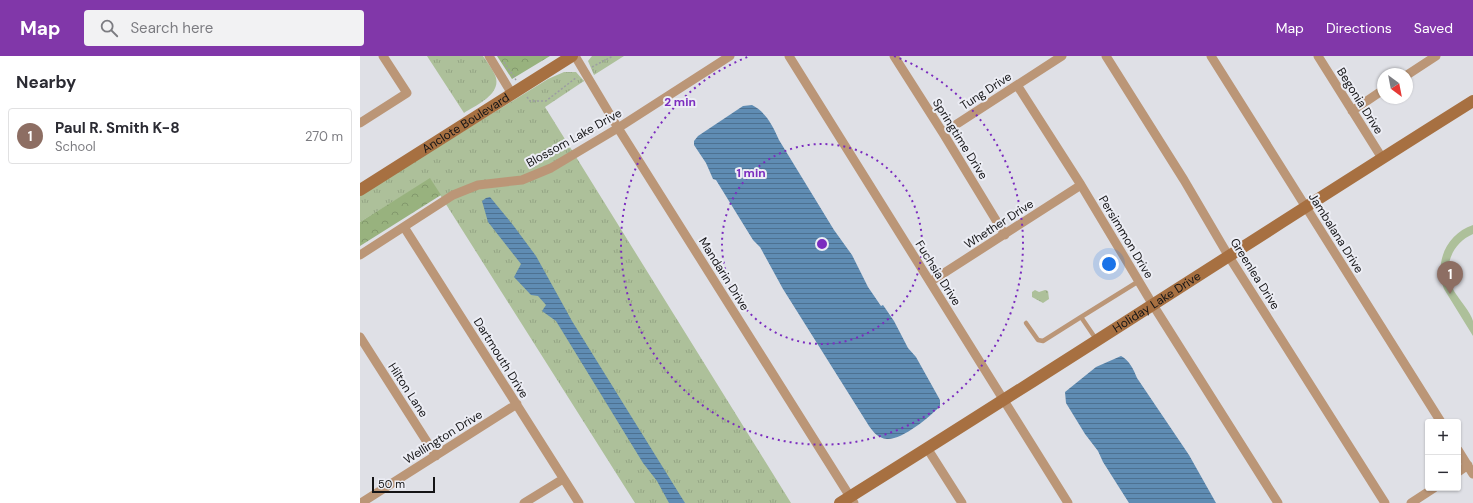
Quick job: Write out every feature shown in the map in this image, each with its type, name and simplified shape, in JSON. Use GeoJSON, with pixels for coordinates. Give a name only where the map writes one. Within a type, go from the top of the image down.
{"type":"FeatureCollection","features":[{"type":"Feature","properties":{"kind":"street"},"geometry":{"type":"LineString","coordinates":[[360,123],[408,93],[383,56]]}},
{"type":"Feature","properties":{"kind":"street"},"geometry":{"type":"LineString","coordinates":[[489,56],[517,91]]}},
{"type":"Feature","properties":{"kind":"street","name":"Anclote Boulevard"},"geometry":{"type":"LineString","coordinates":[[360,190],[572,56]]}},
{"type":"Feature","properties":{"kind":"street","name":"Mandarin Drive"},"geometry":{"type":"LineString","coordinates":[[575,56],[848,501]]}},
{"type":"Feature","properties":{"kind":"street","name":"Blossom Lake Drive"},"geometry":{"type":"LineString","coordinates":[[360,255],[453,196],[478,185],[522,180],[551,168],[618,128],[730,56]]}},
{"type":"Feature","properties":{"kind":"street","name":"Fuchsia Drive"},"geometry":{"type":"LineString","coordinates":[[789,56],[1068,503]]}},
{"type":"Feature","properties":{"kind":"street","name":"Springtime Drive"},"geometry":{"type":"LineString","coordinates":[[894,56],[943,132],[1005,235]]}},
{"type":"Feature","properties":{"kind":"street","name":"Tung Drive"},"geometry":{"type":"LineString","coordinates":[[943,132],[1062,56]]}},
{"type":"Feature","properties":{"kind":"street","name":"Greenlea Drive"},"geometry":{"type":"LineString","coordinates":[[1106,56],[1184,180],[1228,255],[1385,503]]}},
{"type":"Feature","properties":{"kind":"street","name":"Jambalana Drive"},"geometry":{"type":"LineString","coordinates":[[1211,56],[1439,419]]}},
{"type":"Feature","properties":{"kind":"street","name":"Begonia Drive"},"geometry":{"type":"LineString","coordinates":[[1318,56],[1382,158]]}},
{"type":"Feature","properties":{"kind":"street"},"geometry":{"type":"LineString","coordinates":[[1413,71],[1436,56]]}},
{"type":"Feature","properties":{"kind":"street","name":"Persimmon Drive"},"geometry":{"type":"LineString","coordinates":[[1017,85],[1081,185],[1153,305],[1278,503]]}},
{"type":"Feature","properties":{"kind":"street"},"geometry":{"type":"LineString","coordinates":[[1352,110],[1377,94]]}},
{"type":"Feature","properties":{"kind":"street","name":"Holiday Lake Drive"},"geometry":{"type":"LineString","coordinates":[[848,501],[927,448],[1097,341],[1228,255],[1473,101]]}},
{"type":"Feature","properties":{"kind":"street","name":"Whether Drive"},"geometry":{"type":"LineString","coordinates":[[930,282],[1081,185]]}},
{"type":"Feature","properties":{"kind":"street","name":"Dartmouth Drive"},"geometry":{"type":"LineString","coordinates":[[404,227],[578,503]]}},
{"type":"Feature","properties":{"kind":"street","name":"Hilton Lane"},"geometry":{"type":"LineString","coordinates":[[360,337],[436,456]]}},
{"type":"Feature","properties":{"kind":"street","name":"Wellington Drive"},"geometry":{"type":"LineString","coordinates":[[361,503],[516,404]]}},
{"type":"Feature","properties":{"kind":"street"},"geometry":{"type":"LineString","coordinates":[[927,448],[962,503]]}},
{"type":"Feature","properties":{"kind":"street"},"geometry":{"type":"LineString","coordinates":[[1461,455],[1473,474]]}},
{"type":"Feature","properties":{"kind":"street"},"geometry":{"type":"LineString","coordinates":[[1461,470],[1468,466]]}},
{"type":"Feature","properties":{"kind":"street"},"geometry":{"type":"LineString","coordinates":[[524,503],[563,479]]}},
{"type":"Feature","properties":{"kind":"street"},"geometry":{"type":"LineString","coordinates":[[1411,503],[1429,491]]}},
{"type":"Feature","properties":{"kind":"lane"},"geometry":{"type":"LineString","coordinates":[[1026,323],[1038,340],[1043,341],[1139,281]]}},
{"type":"Feature","properties":{"kind":"lane"},"geometry":{"type":"LineString","coordinates":[[1081,317],[1097,341]]}},
{"type":"Feature","properties":{"kind":"path"},"geometry":{"type":"LineString","coordinates":[[503,61],[510,72],[517,91],[530,101],[546,101],[584,71],[613,56]]}},
{"type":"Feature","properties":{"kind":"green space"},"geometry":{"type":"Polygon","coordinates":[[[427,56],[483,56],[495,75],[495,88],[487,98],[464,113],[427,56]]]}},
{"type":"Feature","properties":{"kind":"green space"},"geometry":{"type":"Polygon","coordinates":[[[497,56],[550,56],[512,79],[497,56]]]}},
{"type":"Feature","properties":{"kind":"green space"},"geometry":{"type":"Polygon","coordinates":[[[592,56],[624,56],[594,75],[588,61],[592,56]]]}},
{"type":"Feature","properties":{"kind":"green space"},"geometry":{"type":"Polygon","coordinates":[[[564,72],[576,72],[584,81],[545,107],[791,503],[635,503],[430,179],[360,222],[360,195],[548,79],[564,72]]]}},
{"type":"Feature","properties":{"kind":"green space"},"geometry":{"type":"Polygon","coordinates":[[[430,178],[441,195],[360,246],[360,222],[430,178]]]}},
{"type":"Feature","properties":{"kind":"green space"},"geometry":{"type":"Polygon","coordinates":[[[1473,225],[1473,234],[1465,238],[1459,244],[1450,258],[1449,275],[1450,283],[1454,291],[1472,318],[1473,336],[1444,289],[1441,279],[1441,269],[1442,260],[1449,242],[1464,229],[1473,225]]]}},
{"type":"Feature","properties":{"kind":"green space"},"geometry":{"type":"Polygon","coordinates":[[[1035,290],[1039,292],[1045,290],[1048,291],[1049,299],[1043,303],[1032,297],[1032,292],[1035,290]]]}},
{"type":"Feature","properties":{"kind":"water"},"geometry":{"type":"Polygon","coordinates":[[[752,105],[765,115],[834,230],[852,255],[868,287],[881,306],[883,305],[894,321],[908,348],[916,357],[940,400],[940,406],[930,416],[900,436],[887,439],[881,438],[876,435],[869,426],[783,289],[760,247],[753,240],[716,180],[713,179],[706,163],[694,145],[694,141],[698,136],[743,106],[752,105]]]}},
{"type":"Feature","properties":{"kind":"water"},"geometry":{"type":"Polygon","coordinates":[[[490,197],[536,256],[572,321],[685,503],[669,503],[657,481],[643,463],[556,321],[542,311],[546,305],[538,296],[531,295],[514,277],[521,264],[488,222],[482,201],[490,197]]]}},
{"type":"Feature","properties":{"kind":"water"},"geometry":{"type":"Polygon","coordinates":[[[1121,356],[1131,366],[1137,378],[1189,455],[1216,503],[1129,503],[1103,462],[1098,451],[1085,434],[1066,403],[1065,392],[1096,367],[1121,356]]]}},
{"type":"Feature","properties":{"kind":"place","name":"Paul R. Smith K-8"},"geometry":{"type":"Point","coordinates":[1450,294]}}]}
